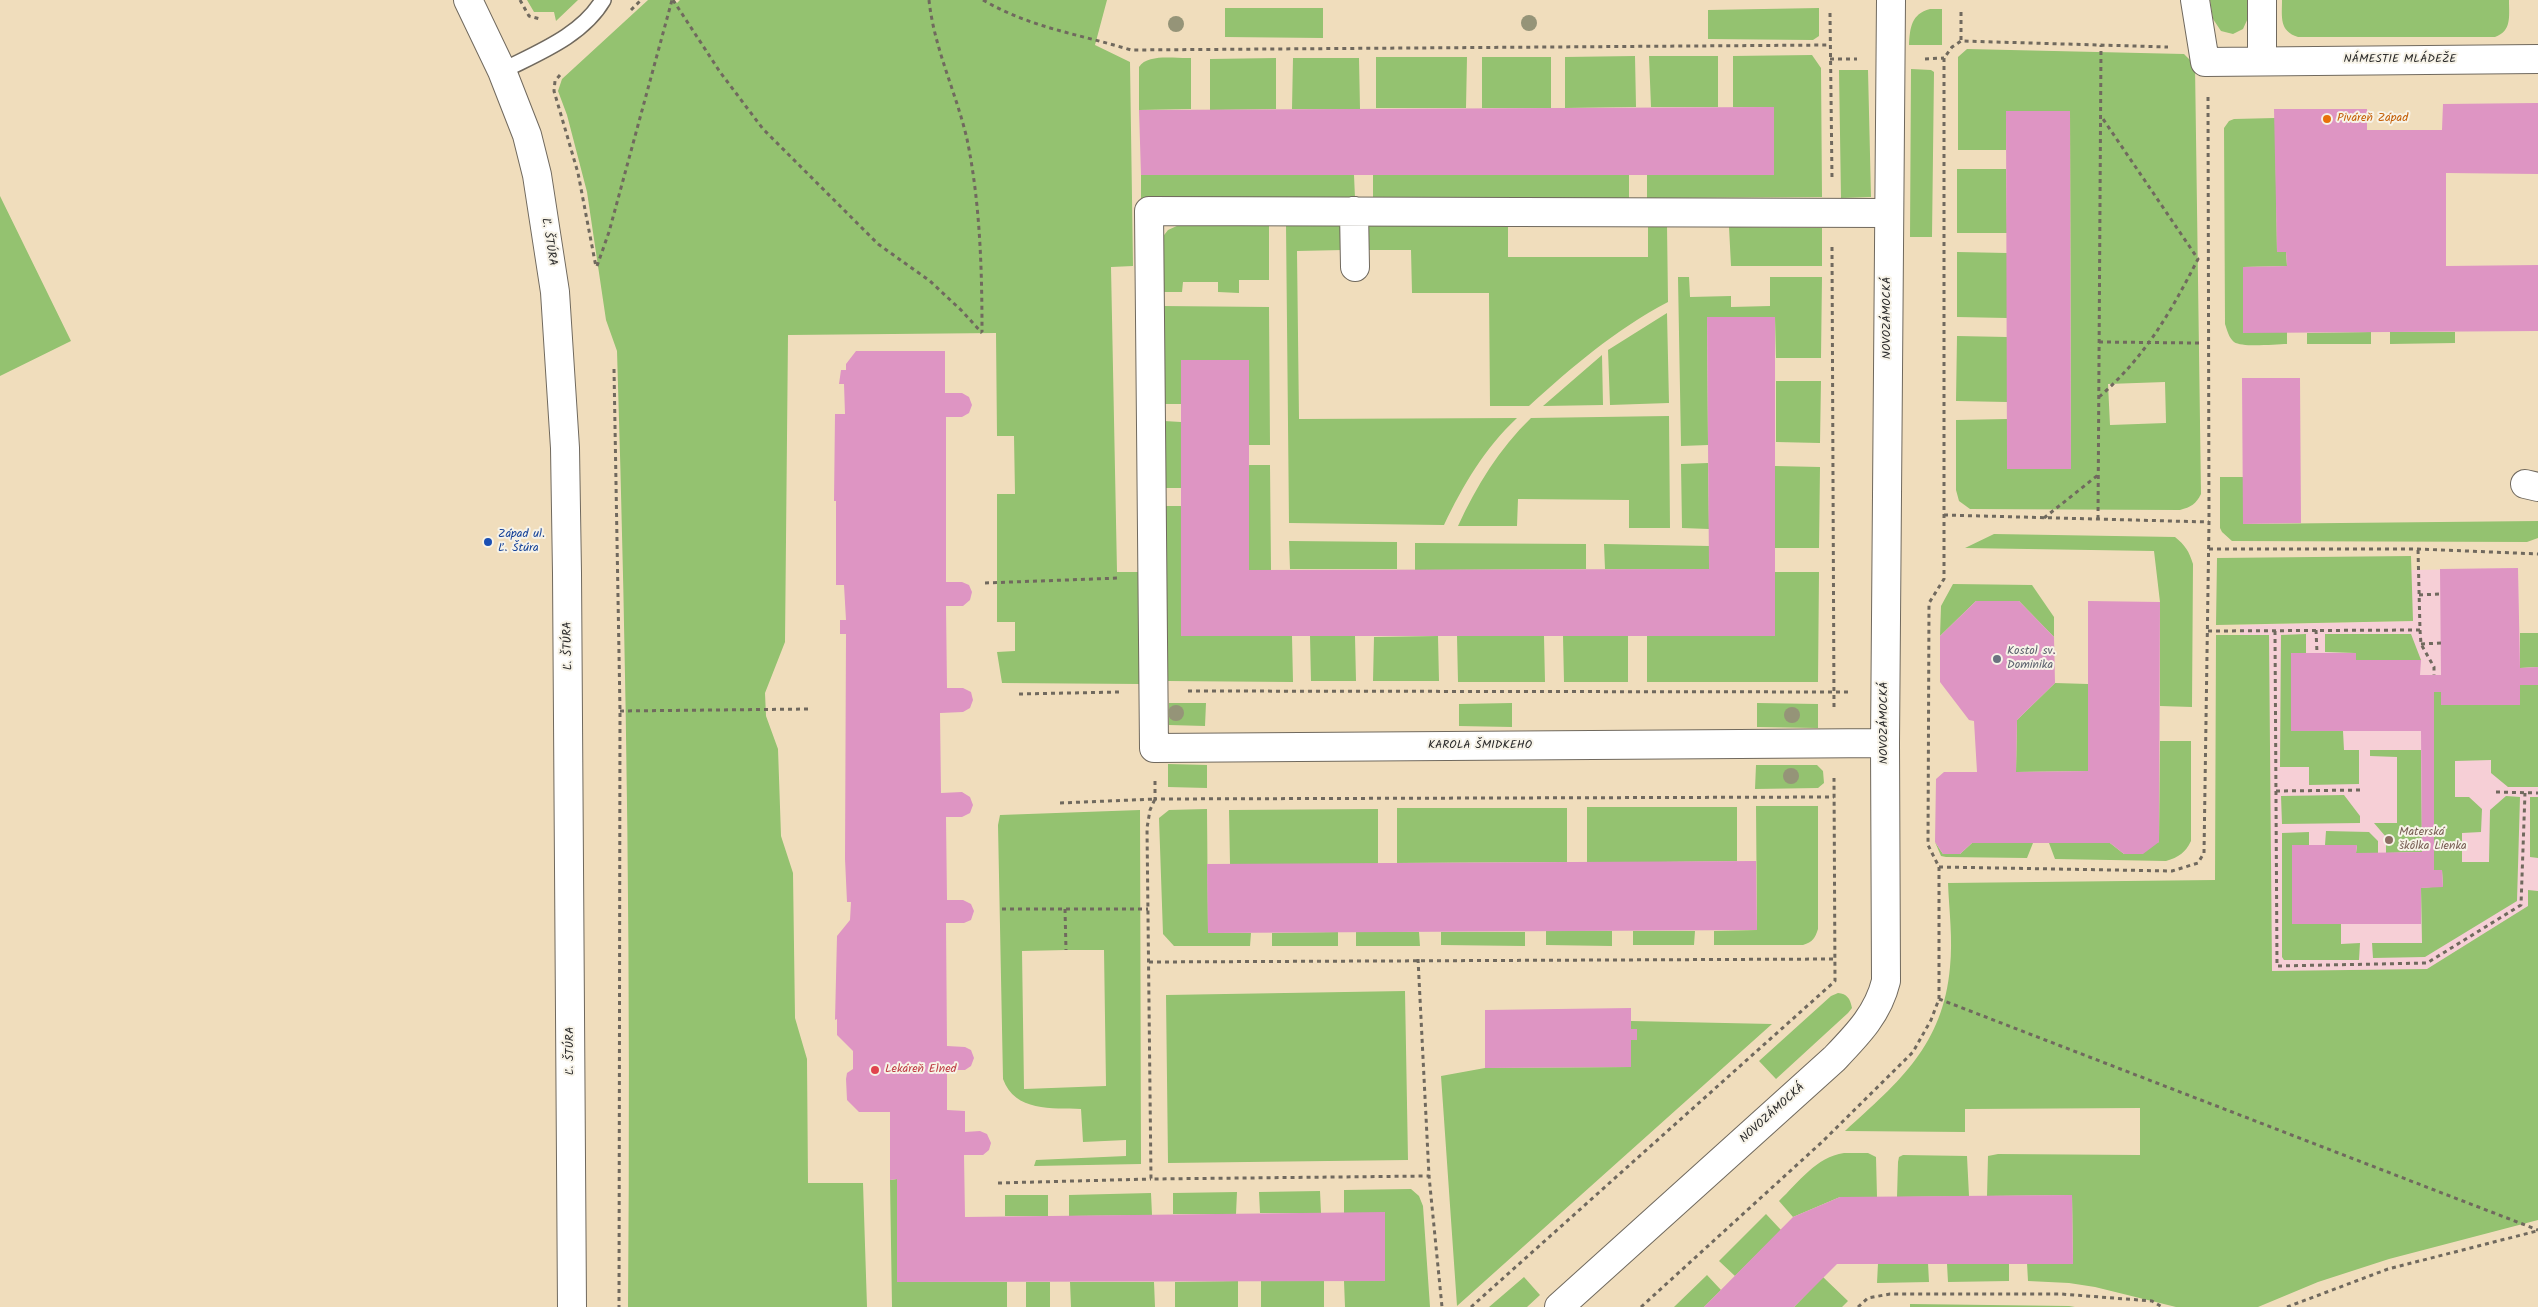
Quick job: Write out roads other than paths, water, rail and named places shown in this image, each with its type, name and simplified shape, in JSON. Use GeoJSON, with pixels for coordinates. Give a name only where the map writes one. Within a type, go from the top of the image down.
{"type":"FeatureCollection","features":[{"type":"Feature","properties":{"kind":"street","name":"Ľ. ŠTÚRA"},"geometry":{"type":"LineString","coordinates":[[468,0],[502,71],[527,134],[537,175],[555,292],[564,428],[569,687],[572,1307]]}},
{"type":"Feature","properties":{"kind":"street","name":"NOVOZÁMOCKÁ"},"geometry":{"type":"LineString","coordinates":[[1559,1307],[1834,1059],[1867,1023],[1881,1000],[1886,981],[1885,743],[1891,0]]}},
{"type":"Feature","properties":{"kind":"street","name":"NÁMESTIE MLÁDEŽE"},"geometry":{"type":"LineString","coordinates":[[2195,0],[2204,55],[2262,61],[2538,59]]}},
{"type":"Feature","properties":{"kind":"street"},"geometry":{"type":"LineString","coordinates":[[2262,0],[2262,61]]}},
{"type":"Feature","properties":{"kind":"street","name":"KAROLA ŠMIDKEHO"},"geometry":{"type":"LineString","coordinates":[[1354,211],[1149,211],[1154,748],[1885,743]]}},
{"type":"Feature","properties":{"kind":"street"},"geometry":{"type":"LineString","coordinates":[[1355,267],[1354,211],[1888,213]]}},
{"type":"Feature","properties":{"kind":"lane"},"geometry":{"type":"LineString","coordinates":[[502,71],[569,36],[598,9],[603,0]]}},
{"type":"Feature","properties":{"kind":"place","name":"Piváreň Západ"},"geometry":{"type":"Point","coordinates":[2327,119]}},
{"type":"Feature","properties":{"kind":"place","name":"Západ ul. Ľ. Štúra"},"geometry":{"type":"Point","coordinates":[488,542]}},
{"type":"Feature","properties":{"kind":"place","name":"Kostol sv. Dominika"},"geometry":{"type":"Point","coordinates":[1997,659]}},
{"type":"Feature","properties":{"kind":"place","name":"Materská škôlka Lienka"},"geometry":{"type":"Point","coordinates":[2389,840]}},
{"type":"Feature","properties":{"kind":"place","name":"Lekáreň Elned"},"geometry":{"type":"Point","coordinates":[875,1070]}}]}
